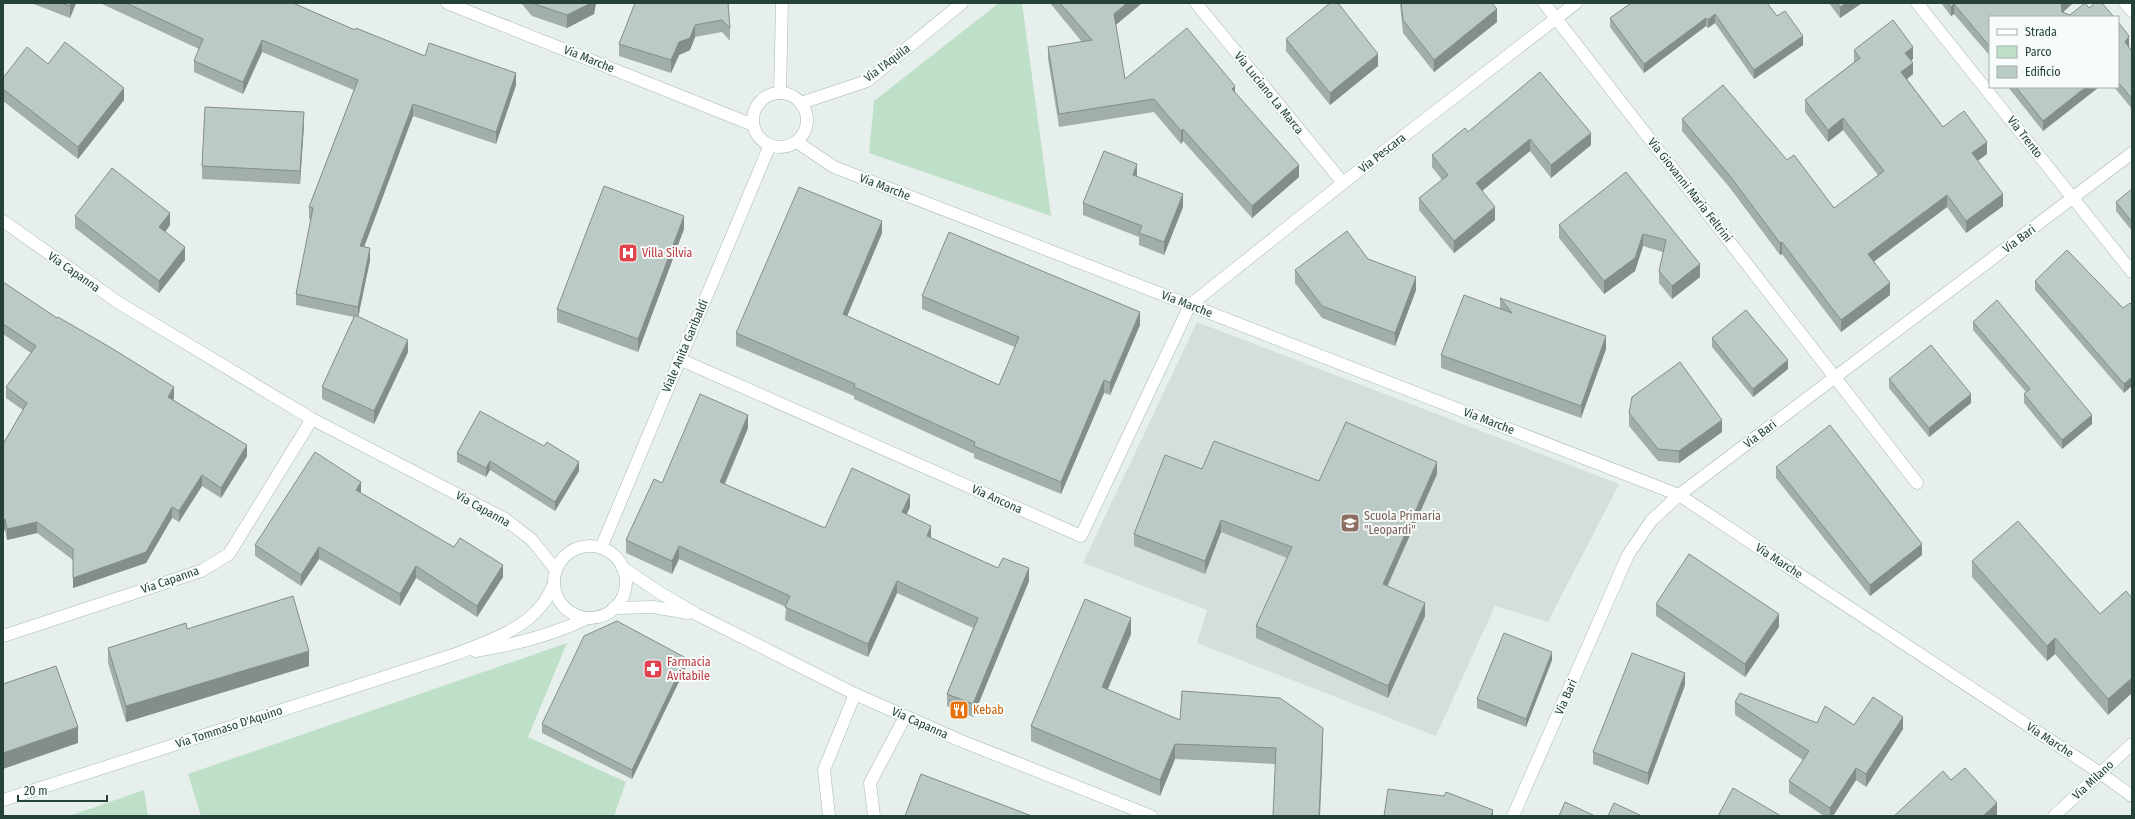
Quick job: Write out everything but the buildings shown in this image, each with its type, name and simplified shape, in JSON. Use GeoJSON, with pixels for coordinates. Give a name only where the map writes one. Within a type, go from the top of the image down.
{"type":"FeatureCollection","features":[{"type":"Feature","properties":{"kind":"street","name":"Via Marche"},"geometry":{"type":"LineString","coordinates":[[447,3],[754,125]]}},
{"type":"Feature","properties":{"kind":"street"},"geometry":{"type":"LineString","coordinates":[[780,93],[782,3]]}},
{"type":"Feature","properties":{"kind":"street","name":"Via l'Aquila"},"geometry":{"type":"LineString","coordinates":[[801,103],[867,81],[962,3]]}},
{"type":"Feature","properties":{"kind":"street","name":"Via Luciano La Marca"},"geometry":{"type":"LineString","coordinates":[[1196,3],[1343,183]]}},
{"type":"Feature","properties":{"kind":"street","name":"Via Giovanni Maria Feltrini"},"geometry":{"type":"LineString","coordinates":[[1544,3],[1917,483]]}},
{"type":"Feature","properties":{"kind":"street","name":"Via Pescara"},"geometry":{"type":"LineString","coordinates":[[1190,305],[1343,183],[1576,3]]}},
{"type":"Feature","properties":{"kind":"street","name":"Via Trento"},"geometry":{"type":"LineString","coordinates":[[1917,3],[1987,84]]}},
{"type":"Feature","properties":{"kind":"street"},"geometry":{"type":"LineString","coordinates":[[2125,3],[2132,12]]}},
{"type":"Feature","properties":{"kind":"street","name":"Via Trento"},"geometry":{"type":"LineString","coordinates":[[1990,88],[2073,199],[2132,272]]}},
{"type":"Feature","properties":{"kind":"street"},"geometry":{"type":"LineString","coordinates":[[780,93],[788,94],[801,103],[807,119],[802,135],[796,142],[788,146],[779,147],[770,145],[762,140],[756,133],[753,117],[759,102],[773,94],[780,93]]}},
{"type":"Feature","properties":{"kind":"street","name":"Via Marche"},"geometry":{"type":"LineString","coordinates":[[796,142],[834,167],[1679,495],[2100,773],[2132,796]]}},
{"type":"Feature","properties":{"kind":"street","name":"Viale Anita Garibaldi"},"geometry":{"type":"LineString","coordinates":[[601,548],[770,145]]}},
{"type":"Feature","properties":{"kind":"street","name":"Via Bari"},"geometry":{"type":"LineString","coordinates":[[1513,816],[1628,555],[1651,521],[1679,495],[2132,153]]}},
{"type":"Feature","properties":{"kind":"street","name":"Via Capanna"},"geometry":{"type":"LineString","coordinates":[[3,221],[119,303],[312,419],[505,519],[532,540],[556,570]]}},
{"type":"Feature","properties":{"kind":"street","name":"Via Ancona"},"geometry":{"type":"LineString","coordinates":[[679,359],[1082,536],[1190,305]]}},
{"type":"Feature","properties":{"kind":"street","name":"Via Capanna"},"geometry":{"type":"LineString","coordinates":[[3,636],[201,571],[229,554],[312,419]]}},
{"type":"Feature","properties":{"kind":"street"},"geometry":{"type":"LineString","coordinates":[[588,618],[578,616],[561,604],[556,594],[554,584],[556,570],[561,560],[569,552],[590,546],[601,548]]}},
{"type":"Feature","properties":{"kind":"street","name":"Via Capanna"},"geometry":{"type":"LineString","coordinates":[[601,548],[617,559],[622,567],[657,591],[696,614],[855,694],[958,740],[1151,816]]}},
{"type":"Feature","properties":{"kind":"street"},"geometry":{"type":"LineString","coordinates":[[614,608],[625,589],[626,578],[622,567]]}},
{"type":"Feature","properties":{"kind":"street","name":"Via Tommaso D'Aquino"},"geometry":{"type":"LineString","coordinates":[[3,800],[456,654],[508,632],[529,619],[542,605],[554,584]]}},
{"type":"Feature","properties":{"kind":"street","name":"Via Capanna"},"geometry":{"type":"LineString","coordinates":[[588,618],[606,614],[614,608],[653,607],[696,614]]}},
{"type":"Feature","properties":{"kind":"street","name":"Via Tommaso D'Aquino"},"geometry":{"type":"LineString","coordinates":[[456,654],[513,645],[566,628],[588,618]]}},
{"type":"Feature","properties":{"kind":"street"},"geometry":{"type":"LineString","coordinates":[[828,816],[824,770],[855,694]]}},
{"type":"Feature","properties":{"kind":"street"},"geometry":{"type":"LineString","coordinates":[[874,816],[870,783],[905,717]]}},
{"type":"Feature","properties":{"kind":"street","name":"Via Milano"},"geometry":{"type":"LineString","coordinates":[[2054,816],[2132,744]]}},
{"type":"Feature","properties":{"kind":"shaded area","name":"Scuola Primaria \"Leopardi\""},"geometry":{"type":"Polygon","coordinates":[[[1197,322],[1619,484],[1548,622],[1495,606],[1436,736],[1197,643],[1207,610],[1083,563],[1197,322]]]}},
{"type":"Feature","properties":{"kind":"green space"},"geometry":{"type":"Polygon","coordinates":[[[999,3],[1022,3],[1051,216],[869,153],[874,101],[999,3]]]}},
{"type":"Feature","properties":{"kind":"green space"},"geometry":{"type":"Polygon","coordinates":[[[567,643],[528,737],[626,782],[614,816],[201,816],[188,774],[567,643]]]}},
{"type":"Feature","properties":{"kind":"green space"},"geometry":{"type":"Polygon","coordinates":[[[144,790],[148,816],[69,816],[144,790]]]}},
{"type":"Feature","properties":{"kind":"place","name":"Villa Silvia"},"geometry":{"type":"Point","coordinates":[628,253]}},
{"type":"Feature","properties":{"kind":"place","name":"Scuola Primaria \"Leopardi\""},"geometry":{"type":"Point","coordinates":[1350,523]}},
{"type":"Feature","properties":{"kind":"place","name":"Farmacia Avitabile"},"geometry":{"type":"Point","coordinates":[653,669]}},
{"type":"Feature","properties":{"kind":"place","name":"Kebab"},"geometry":{"type":"Point","coordinates":[959,710]}}]}
